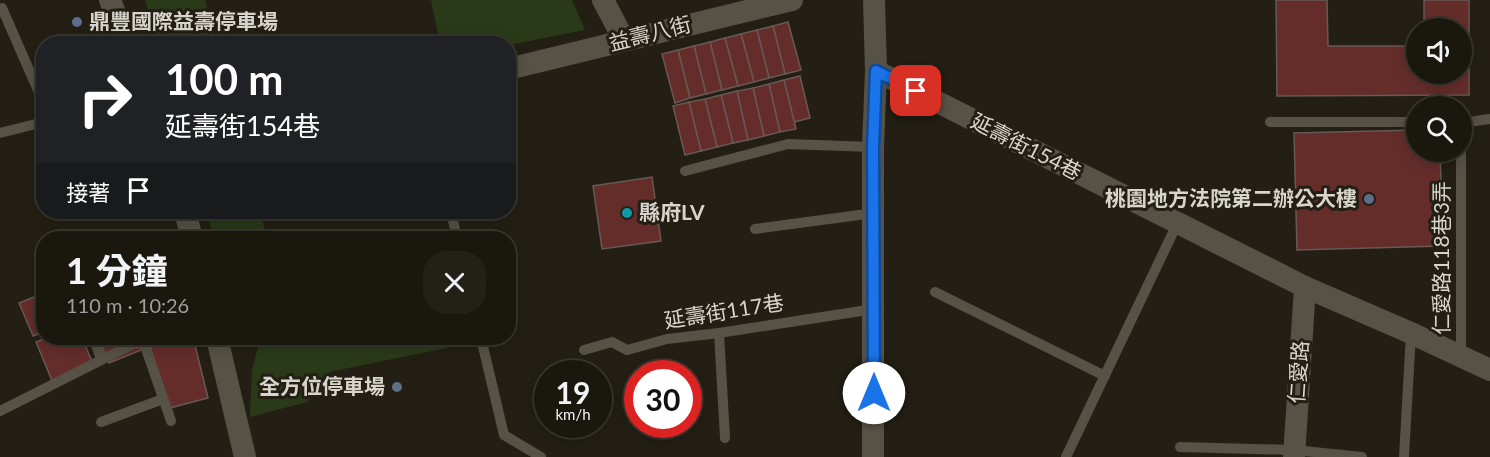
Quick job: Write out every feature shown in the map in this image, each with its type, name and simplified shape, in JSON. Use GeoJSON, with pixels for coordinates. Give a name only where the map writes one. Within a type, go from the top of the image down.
{"type":"FeatureCollection","features":[{"type":"Feature","properties":{"kind":"street"},"geometry":{"type":"LineString","coordinates":[[110,0],[124,36]]}},
{"type":"Feature","properties":{"kind":"street"},"geometry":{"type":"LineString","coordinates":[[603,0],[624,40]]}},
{"type":"Feature","properties":{"kind":"street","name":"益壽八街"},"geometry":{"type":"LineString","coordinates":[[516,67],[792,0]]}},
{"type":"Feature","properties":{"kind":"street"},"geometry":{"type":"LineString","coordinates":[[873,457],[873,147],[876,71],[874,0]]}},
{"type":"Feature","properties":{"kind":"street","name":"延壽街154巷"},"geometry":{"type":"LineString","coordinates":[[876,71],[1305,287],[1490,370]]}},
{"type":"Feature","properties":{"kind":"street","name":"仁愛路"},"geometry":{"type":"LineString","coordinates":[[1294,454],[1305,287]]}},
{"type":"Feature","properties":{"kind":"street"},"geometry":{"type":"LineString","coordinates":[[219,345],[245,457]]}},
{"type":"Feature","properties":{"kind":"lane"},"geometry":{"type":"LineString","coordinates":[[2,8],[36,86]]}},
{"type":"Feature","properties":{"kind":"lane"},"geometry":{"type":"LineString","coordinates":[[1472,121],[1490,119]]}},
{"type":"Feature","properties":{"kind":"lane"},"geometry":{"type":"LineString","coordinates":[[1270,122],[1406,123]]}},
{"type":"Feature","properties":{"kind":"lane"},"geometry":{"type":"LineString","coordinates":[[0,134],[36,124]]}},
{"type":"Feature","properties":{"kind":"lane"},"geometry":{"type":"LineString","coordinates":[[686,171],[788,144],[873,147]]}},
{"type":"Feature","properties":{"kind":"lane","name":"仁愛路118巷3弄"},"geometry":{"type":"LineString","coordinates":[[1461,162],[1461,356]]}},
{"type":"Feature","properties":{"kind":"lane"},"geometry":{"type":"LineString","coordinates":[[755,229],[874,213]]}},
{"type":"Feature","properties":{"kind":"lane"},"geometry":{"type":"LineString","coordinates":[[1066,457],[1177,224]]}},
{"type":"Feature","properties":{"kind":"lane"},"geometry":{"type":"LineString","coordinates":[[935,292],[1105,376]]}},
{"type":"Feature","properties":{"kind":"lane","name":"延壽街117巷"},"geometry":{"type":"LineString","coordinates":[[584,350],[612,342],[627,350],[667,339],[874,309]]}},
{"type":"Feature","properties":{"kind":"lane"},"geometry":{"type":"LineString","coordinates":[[719,333],[725,438]]}},
{"type":"Feature","properties":{"kind":"lane"},"geometry":{"type":"LineString","coordinates":[[1404,457],[1411,333]]}},
{"type":"Feature","properties":{"kind":"lane"},"geometry":{"type":"LineString","coordinates":[[96,345],[100,360]]}},
{"type":"Feature","properties":{"kind":"lane"},"geometry":{"type":"LineString","coordinates":[[0,411],[131,345]]}},
{"type":"Feature","properties":{"kind":"lane"},"geometry":{"type":"LineString","coordinates":[[145,345],[171,421]]}},
{"type":"Feature","properties":{"kind":"lane"},"geometry":{"type":"LineString","coordinates":[[483,345],[504,435],[541,457]]}},
{"type":"Feature","properties":{"kind":"lane"},"geometry":{"type":"LineString","coordinates":[[101,422],[164,399]]}},
{"type":"Feature","properties":{"kind":"lane"},"geometry":{"type":"LineString","coordinates":[[1180,447],[1362,457]]}},
{"type":"Feature","properties":{"kind":"green space"},"geometry":{"type":"Polygon","coordinates":[[[145,0],[205,0],[215,36],[156,36],[145,0]]]}},
{"type":"Feature","properties":{"kind":"green space"},"geometry":{"type":"Polygon","coordinates":[[[572,0],[585,30],[516,44],[516,36],[438,36],[431,1],[572,0]]]}},
{"type":"Feature","properties":{"kind":"green space"},"geometry":{"type":"Polygon","coordinates":[[[209,219],[261,219],[266,231],[212,231],[209,219]]]}},
{"type":"Feature","properties":{"kind":"green space"},"geometry":{"type":"Polygon","coordinates":[[[258,345],[461,345],[329,372],[307,402],[250,417],[252,370],[258,345]]]}},
{"type":"Feature","properties":{"kind":"building"},"geometry":{"type":"Polygon","coordinates":[[[1276,0],[1327,0],[1328,46],[1406,46],[1406,84],[1469,84],[1469,95],[1277,96],[1276,0]]]}},
{"type":"Feature","properties":{"kind":"building"},"geometry":{"type":"Polygon","coordinates":[[[1424,0],[1469,0],[1469,18],[1424,18],[1424,0]]]}},
{"type":"Feature","properties":{"kind":"building"},"geometry":{"type":"Polygon","coordinates":[[[788,22],[801,70],[785,74],[773,26],[788,22]]]}},
{"type":"Feature","properties":{"kind":"building"},"geometry":{"type":"Polygon","coordinates":[[[773,26],[785,74],[769,78],[757,30],[773,26]]]}},
{"type":"Feature","properties":{"kind":"building"},"geometry":{"type":"Polygon","coordinates":[[[757,30],[769,78],[754,82],[741,34],[757,30]]]}},
{"type":"Feature","properties":{"kind":"building"},"geometry":{"type":"Polygon","coordinates":[[[741,34],[754,82],[738,86],[725,38],[741,34]]]}},
{"type":"Feature","properties":{"kind":"building"},"geometry":{"type":"Polygon","coordinates":[[[725,38],[738,86],[722,90],[710,42],[725,38]]]}},
{"type":"Feature","properties":{"kind":"building"},"geometry":{"type":"Polygon","coordinates":[[[710,42],[722,90],[706,94],[694,46],[710,42]]]}},
{"type":"Feature","properties":{"kind":"building"},"geometry":{"type":"Polygon","coordinates":[[[694,46],[706,94],[690,98],[678,50],[694,46]]]}},
{"type":"Feature","properties":{"kind":"building"},"geometry":{"type":"Polygon","coordinates":[[[678,50],[690,98],[675,103],[662,54],[678,50]]]}},
{"type":"Feature","properties":{"kind":"building"},"geometry":{"type":"Polygon","coordinates":[[[800,76],[810,118],[794,122],[784,80],[800,76]]]}},
{"type":"Feature","properties":{"kind":"building"},"geometry":{"type":"Polygon","coordinates":[[[784,80],[796,129],[780,132],[769,84],[784,80]]]}},
{"type":"Feature","properties":{"kind":"building"},"geometry":{"type":"Polygon","coordinates":[[[769,84],[780,132],[764,136],[753,88],[769,84]]]}},
{"type":"Feature","properties":{"kind":"building"},"geometry":{"type":"Polygon","coordinates":[[[753,88],[764,136],[748,140],[737,91],[753,88]]]}},
{"type":"Feature","properties":{"kind":"building"},"geometry":{"type":"Polygon","coordinates":[[[737,91],[748,140],[733,143],[721,95],[737,91]]]}},
{"type":"Feature","properties":{"kind":"building"},"geometry":{"type":"Polygon","coordinates":[[[721,95],[733,143],[717,147],[705,99],[721,95]]]}},
{"type":"Feature","properties":{"kind":"building"},"geometry":{"type":"Polygon","coordinates":[[[705,99],[717,147],[701,151],[689,102],[705,99]]]}},
{"type":"Feature","properties":{"kind":"building"},"geometry":{"type":"Polygon","coordinates":[[[689,102],[701,151],[685,155],[673,106],[689,102]]]}},
{"type":"Feature","properties":{"kind":"building","name":"桃園地方法院第二辦公大樓"},"geometry":{"type":"Polygon","coordinates":[[[1406,130],[1406,162],[1440,162],[1443,246],[1297,250],[1294,133],[1406,130]]]}},
{"type":"Feature","properties":{"kind":"building","name":"縣府LV"},"geometry":{"type":"Polygon","coordinates":[[[652,177],[661,241],[602,249],[593,186],[652,177]]]}},
{"type":"Feature","properties":{"kind":"building"},"geometry":{"type":"Polygon","coordinates":[[[36,296],[36,335],[33,336],[19,303],[36,296]]]}},
{"type":"Feature","properties":{"kind":"building"},"geometry":{"type":"Polygon","coordinates":[[[37,345],[85,345],[94,366],[53,383],[37,345]]]}},
{"type":"Feature","properties":{"kind":"building"},"geometry":{"type":"Polygon","coordinates":[[[101,345],[145,345],[146,348],[109,363],[101,345]]]}},
{"type":"Feature","properties":{"kind":"building"},"geometry":{"type":"Polygon","coordinates":[[[150,345],[195,345],[208,398],[166,409],[150,345]]]}},
{"type":"Feature","properties":{"kind":"place","name":"鼎豐國際益壽停車場"},"geometry":{"type":"Point","coordinates":[77,22]}},
{"type":"Feature","properties":{"kind":"place","name":"桃園地方法院第二辦公大樓"},"geometry":{"type":"Point","coordinates":[1369,199]}},
{"type":"Feature","properties":{"kind":"place","name":"縣府LV"},"geometry":{"type":"Point","coordinates":[627,213]}},
{"type":"Feature","properties":{"kind":"place","name":"全方位停車場"},"geometry":{"type":"Point","coordinates":[397,387]}},
{"type":"Feature","properties":{"kind":"route"},"geometry":{"type":"LineString","coordinates":[[874,393],[873,147],[876,71],[916,91]]}}]}
